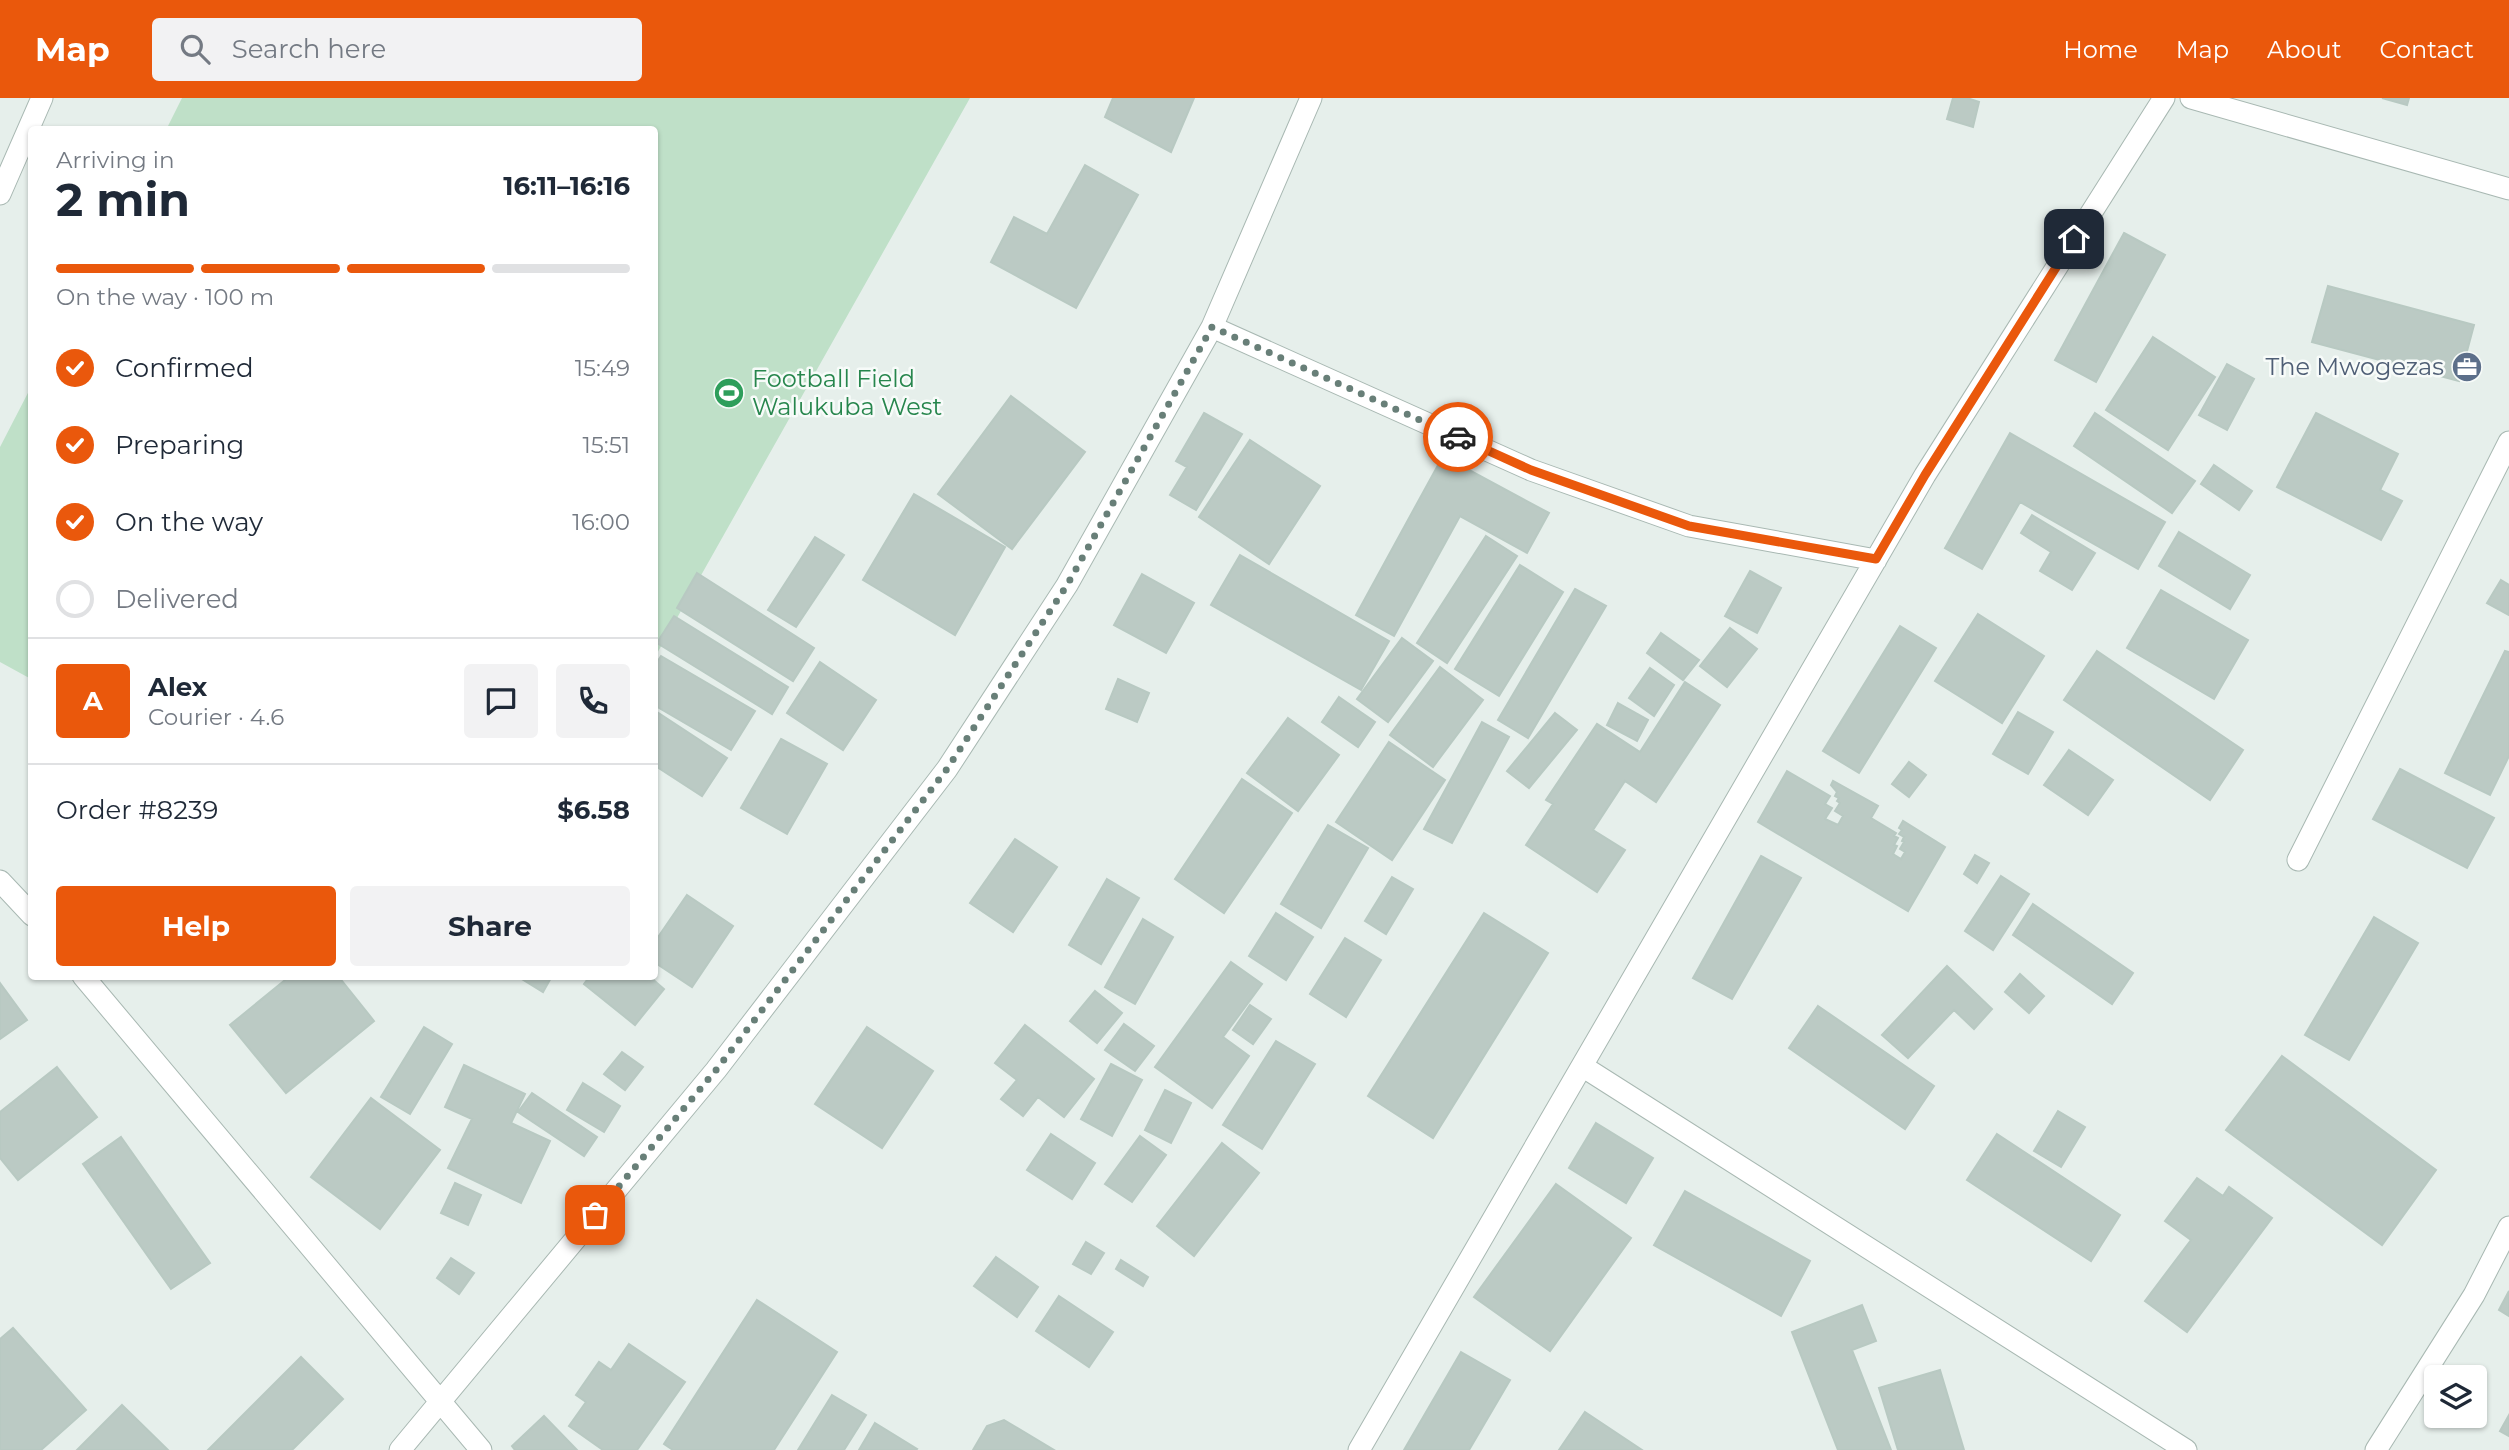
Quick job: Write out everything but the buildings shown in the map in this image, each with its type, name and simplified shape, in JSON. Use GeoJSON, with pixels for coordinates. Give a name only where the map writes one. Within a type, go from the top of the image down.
{"type":"FeatureCollection","features":[{"type":"Feature","properties":{"kind":"street"},"geometry":{"type":"LineString","coordinates":[[30,126],[42,98]]}},
{"type":"Feature","properties":{"kind":"street"},"geometry":{"type":"LineString","coordinates":[[400,1450],[716,1070],[947,769],[1067,585],[1212,327],[1311,98]]}},
{"type":"Feature","properties":{"kind":"street"},"geometry":{"type":"LineString","coordinates":[[1359,1450],[1925,475],[2164,98]]}},
{"type":"Feature","properties":{"kind":"street"},"geometry":{"type":"LineString","coordinates":[[2191,98],[2509,190]]}},
{"type":"Feature","properties":{"kind":"street"},"geometry":{"type":"LineString","coordinates":[[0,194],[28,130]]}},
{"type":"Feature","properties":{"kind":"street"},"geometry":{"type":"LineString","coordinates":[[1212,327],[1531,470],[1689,526],[1876,559]]}},
{"type":"Feature","properties":{"kind":"street"},"geometry":{"type":"LineString","coordinates":[[2298,860],[2509,442]]}},
{"type":"Feature","properties":{"kind":"street"},"geometry":{"type":"LineString","coordinates":[[0,881],[28,911]]}},
{"type":"Feature","properties":{"kind":"street"},"geometry":{"type":"LineString","coordinates":[[86,980],[481,1450]]}},
{"type":"Feature","properties":{"kind":"street"},"geometry":{"type":"LineString","coordinates":[[1582,1066],[2186,1450]]}},
{"type":"Feature","properties":{"kind":"street"},"geometry":{"type":"LineString","coordinates":[[2376,1450],[2474,1295],[2509,1227]]}},
{"type":"Feature","properties":{"kind":"green space","name":"Football Field Walukuba West"},"geometry":{"type":"Polygon","coordinates":[[[182,98],[970,98],[658,652],[658,126],[168,126],[182,98]]]}},
{"type":"Feature","properties":{"kind":"green space"},"geometry":{"type":"Polygon","coordinates":[[[28,393],[28,677],[0,662],[0,447],[28,393]]]}},
{"type":"Feature","properties":{"kind":"way so far"},"geometry":{"type":"LineString","coordinates":[[595,1215],[716,1070],[947,769],[1067,585],[1212,327],[1458,437]]}},
{"type":"Feature","properties":{"kind":"place","name":"The Mwogezas"},"geometry":{"type":"Point","coordinates":[2467,367]}},
{"type":"Feature","properties":{"kind":"place","name":"Football Field Walukuba West"},"geometry":{"type":"Point","coordinates":[729,393]}},
{"type":"Feature","properties":{"kind":"route"},"geometry":{"type":"LineString","coordinates":[[1458,437],[1531,470],[1689,526],[1876,559],[1925,475],[2074,239]]}}]}
